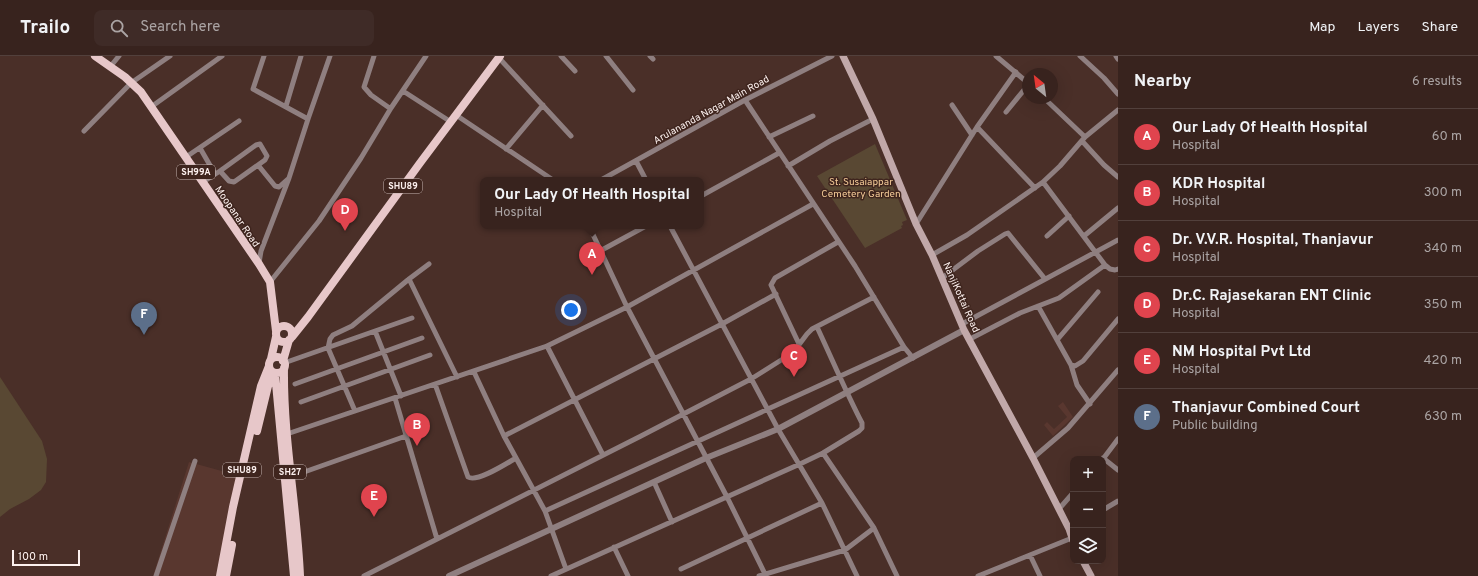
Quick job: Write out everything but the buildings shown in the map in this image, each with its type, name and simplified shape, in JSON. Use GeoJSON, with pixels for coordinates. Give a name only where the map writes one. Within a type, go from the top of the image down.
{"type":"FeatureCollection","features":[{"type":"Feature","properties":{"kind":"main road","name":"Moopanar Road"},"geometry":{"type":"LineString","coordinates":[[95,56],[131,82],[141,92],[259,264],[270,282],[276,334]]}},
{"type":"Feature","properties":{"kind":"main road","name":"NanjiKottai Road"},"geometry":{"type":"LineString","coordinates":[[844,56],[916,224],[932,255],[963,327],[1059,509],[1070,526]]}},
{"type":"Feature","properties":{"kind":"main road","name":"SHU89"},"geometry":{"type":"LineString","coordinates":[[284,364],[290,339],[308,317],[499,57]]}},
{"type":"Feature","properties":{"kind":"main road","name":"Moopanar Road"},"geometry":{"type":"LineString","coordinates":[[273,306],[286,326]]}},
{"type":"Feature","properties":{"kind":"main road","name":"SHU89"},"geometry":{"type":"LineString","coordinates":[[220,576],[233,507],[261,386],[270,363],[276,334],[279,328],[308,317]]}},
{"type":"Feature","properties":{"kind":"main road"},"geometry":{"type":"LineString","coordinates":[[276,334],[282,342],[290,339],[291,330],[286,326]]}},
{"type":"Feature","properties":{"kind":"main road"},"geometry":{"type":"LineString","coordinates":[[276,357],[284,364],[280,372],[275,373],[271,370],[270,363],[276,357]]}},
{"type":"Feature","properties":{"kind":"main road","name":"SH27"},"geometry":{"type":"LineString","coordinates":[[284,364],[284,435],[295,548],[300,576]]}},
{"type":"Feature","properties":{"kind":"main road","name":"SHU89"},"geometry":{"type":"LineString","coordinates":[[226,576],[246,475],[268,386],[275,373]]}},
{"type":"Feature","properties":{"kind":"main road","name":"SH27"},"geometry":{"type":"LineString","coordinates":[[275,373],[290,477],[295,548],[294,576]]}},
{"type":"Feature","properties":{"kind":"main road"},"geometry":{"type":"LineString","coordinates":[[1085,564],[1091,576]]}},
{"type":"Feature","properties":{"kind":"street"},"geometry":{"type":"LineString","coordinates":[[110,67],[119,56]]}},
{"type":"Feature","properties":{"kind":"street"},"geometry":{"type":"LineString","coordinates":[[84,131],[131,82],[170,56]]}},
{"type":"Feature","properties":{"kind":"street"},"geometry":{"type":"LineString","coordinates":[[151,107],[222,56]]}},
{"type":"Feature","properties":{"kind":"street"},"geometry":{"type":"LineString","coordinates":[[264,56],[253,88],[308,118]]}},
{"type":"Feature","properties":{"kind":"street"},"geometry":{"type":"LineString","coordinates":[[286,106],[301,56]]}},
{"type":"Feature","properties":{"kind":"street"},"geometry":{"type":"LineString","coordinates":[[259,264],[261,251],[289,178],[330,56]]}},
{"type":"Feature","properties":{"kind":"street"},"geometry":{"type":"LineString","coordinates":[[374,56],[364,87],[371,95],[391,108]]}},
{"type":"Feature","properties":{"kind":"street"},"geometry":{"type":"LineString","coordinates":[[270,282],[282,269],[319,221],[426,56]]}},
{"type":"Feature","properties":{"kind":"street"},"geometry":{"type":"LineString","coordinates":[[561,56],[575,71]]}},
{"type":"Feature","properties":{"kind":"street"},"geometry":{"type":"LineString","coordinates":[[606,56],[633,90]]}},
{"type":"Feature","properties":{"kind":"street","name":"Arulananda Nagar Main Road"},"geometry":{"type":"LineString","coordinates":[[607,177],[745,100],[832,56]]}},
{"type":"Feature","properties":{"kind":"street"},"geometry":{"type":"LineString","coordinates":[[996,56],[1022,78]]}},
{"type":"Feature","properties":{"kind":"street"},"geometry":{"type":"LineString","coordinates":[[1080,56],[1104,78],[1118,94]]}},
{"type":"Feature","properties":{"kind":"street"},"geometry":{"type":"LineString","coordinates":[[499,57],[571,136]]}},
{"type":"Feature","properties":{"kind":"street"},"geometry":{"type":"LineString","coordinates":[[916,224],[977,127],[1016,72]]}},
{"type":"Feature","properties":{"kind":"street"},"geometry":{"type":"LineString","coordinates":[[403,91],[506,149],[548,177]]}},
{"type":"Feature","properties":{"kind":"street"},"geometry":{"type":"LineString","coordinates":[[1006,112],[1022,92]]}},
{"type":"Feature","properties":{"kind":"street"},"geometry":{"type":"LineString","coordinates":[[745,100],[874,297],[904,347],[913,358]]}},
{"type":"Feature","properties":{"kind":"street"},"geometry":{"type":"LineString","coordinates":[[1050,104],[1083,139],[1104,165],[1118,177]]}},
{"type":"Feature","properties":{"kind":"street"},"geometry":{"type":"LineString","coordinates":[[506,149],[543,105]]}},
{"type":"Feature","properties":{"kind":"street"},"geometry":{"type":"LineString","coordinates":[[952,105],[972,135]]}},
{"type":"Feature","properties":{"kind":"street"},"geometry":{"type":"LineString","coordinates":[[932,255],[967,235],[1043,182],[1060,166],[1083,139],[1118,110]]}},
{"type":"Feature","properties":{"kind":"street"},"geometry":{"type":"LineString","coordinates":[[769,137],[813,116]]}},
{"type":"Feature","properties":{"kind":"street"},"geometry":{"type":"LineString","coordinates":[[788,166],[830,141],[872,119]]}},
{"type":"Feature","properties":{"kind":"street"},"geometry":{"type":"LineString","coordinates":[[186,157],[239,121]]}},
{"type":"Feature","properties":{"kind":"street"},"geometry":{"type":"LineString","coordinates":[[977,127],[1035,188]]}},
{"type":"Feature","properties":{"kind":"street"},"geometry":{"type":"LineString","coordinates":[[200,148],[217,172],[229,181],[234,182],[265,160],[267,156],[260,144],[256,145],[217,172],[203,182]]}},
{"type":"Feature","properties":{"kind":"street"},"geometry":{"type":"LineString","coordinates":[[704,194],[779,154]]}},
{"type":"Feature","properties":{"kind":"street"},"geometry":{"type":"LineString","coordinates":[[636,161],[644,177]]}},
{"type":"Feature","properties":{"kind":"street"},"geometry":{"type":"LineString","coordinates":[[258,165],[275,186],[279,187],[289,178]]}},
{"type":"Feature","properties":{"kind":"street"},"geometry":{"type":"LineString","coordinates":[[1043,182],[1105,264],[1110,269],[1118,269]]}},
{"type":"Feature","properties":{"kind":"street"},"geometry":{"type":"LineString","coordinates":[[284,435],[474,372],[547,346],[627,307],[813,204]]}},
{"type":"Feature","properties":{"kind":"street"},"geometry":{"type":"LineString","coordinates":[[1084,236],[1118,208]]}},
{"type":"Feature","properties":{"kind":"street"},"geometry":{"type":"LineString","coordinates":[[1048,236],[1069,216]]}},
{"type":"Feature","properties":{"kind":"street"},"geometry":{"type":"LineString","coordinates":[[590,229],[627,307],[727,497],[766,575]]}},
{"type":"Feature","properties":{"kind":"street"},"geometry":{"type":"LineString","coordinates":[[600,251],[640,229]]}},
{"type":"Feature","properties":{"kind":"street"},"geometry":{"type":"LineString","coordinates":[[672,229],[778,430],[800,464],[822,503],[857,576]]}},
{"type":"Feature","properties":{"kind":"street"},"geometry":{"type":"LineString","coordinates":[[942,278],[978,251],[1008,233],[1045,279]]}},
{"type":"Feature","properties":{"kind":"street"},"geometry":{"type":"LineString","coordinates":[[449,576],[706,458],[778,430],[913,358],[1045,279],[1118,240]]}},
{"type":"Feature","properties":{"kind":"street"},"geometry":{"type":"LineString","coordinates":[[799,344],[771,285],[775,278],[838,242]]}},
{"type":"Feature","properties":{"kind":"street"},"geometry":{"type":"LineString","coordinates":[[355,411],[328,348],[330,339],[333,335],[352,326],[429,264]]}},
{"type":"Feature","properties":{"kind":"street"},"geometry":{"type":"LineString","coordinates":[[970,339],[1038,306],[1059,298],[1105,264]]}},
{"type":"Feature","properties":{"kind":"street"},"geometry":{"type":"LineString","coordinates":[[409,279],[457,377]]}},
{"type":"Feature","properties":{"kind":"street"},"geometry":{"type":"LineString","coordinates":[[1057,340],[1098,292]]}},
{"type":"Feature","properties":{"kind":"street"},"geometry":{"type":"LineString","coordinates":[[504,436],[722,324],[776,294]]}},
{"type":"Feature","properties":{"kind":"street"},"geometry":{"type":"LineString","coordinates":[[364,576],[751,379],[795,350],[807,334],[817,327],[874,297]]}},
{"type":"Feature","properties":{"kind":"street"},"geometry":{"type":"LineString","coordinates":[[1038,306],[1070,365],[1077,385],[1090,404]]}},
{"type":"Feature","properties":{"kind":"street"},"geometry":{"type":"LineString","coordinates":[[284,364],[412,318]]}},
{"type":"Feature","properties":{"kind":"street"},"geometry":{"type":"LineString","coordinates":[[1070,365],[1075,366],[1083,362],[1118,319]]}},
{"type":"Feature","properties":{"kind":"street"},"geometry":{"type":"LineString","coordinates":[[551,576],[800,464],[823,453],[859,431],[862,428],[862,423],[846,393],[840,376],[817,327]]}},
{"type":"Feature","properties":{"kind":"street"},"geometry":{"type":"LineString","coordinates":[[375,331],[401,396]]}},
{"type":"Feature","properties":{"kind":"street"},"geometry":{"type":"LineString","coordinates":[[295,384],[422,338]]}},
{"type":"Feature","properties":{"kind":"street"},"geometry":{"type":"LineString","coordinates":[[547,346],[573,400],[603,455]]}},
{"type":"Feature","properties":{"kind":"street"},"geometry":{"type":"LineString","coordinates":[[545,511],[904,347]]}},
{"type":"Feature","properties":{"kind":"street"},"geometry":{"type":"LineString","coordinates":[[301,402],[430,355]]}},
{"type":"Feature","properties":{"kind":"street"},"geometry":{"type":"LineString","coordinates":[[474,372],[504,436],[545,511],[566,569]]}},
{"type":"Feature","properties":{"kind":"street"},"geometry":{"type":"LineString","coordinates":[[1033,458],[1068,428],[1117,373]]}},
{"type":"Feature","properties":{"kind":"street"},"geometry":{"type":"LineString","coordinates":[[435,384],[468,477],[473,479],[490,473],[516,458]]}},
{"type":"Feature","properties":{"kind":"street"},"geometry":{"type":"LineString","coordinates":[[395,398],[437,539]]}},
{"type":"Feature","properties":{"kind":"street"},"geometry":{"type":"LineString","coordinates":[[290,477],[406,436]]}},
{"type":"Feature","properties":{"kind":"street"},"geometry":{"type":"LineString","coordinates":[[1105,456],[1118,439]]}},
{"type":"Feature","properties":{"kind":"street"},"geometry":{"type":"LineString","coordinates":[[823,453],[874,528],[895,575]]}},
{"type":"Feature","properties":{"kind":"street"},"geometry":{"type":"LineString","coordinates":[[1106,461],[1118,470]]}},
{"type":"Feature","properties":{"kind":"street"},"geometry":{"type":"LineString","coordinates":[[156,576],[195,462]]}},
{"type":"Feature","properties":{"kind":"street"},"geometry":{"type":"LineString","coordinates":[[654,482],[672,522]]}},
{"type":"Feature","properties":{"kind":"street"},"geometry":{"type":"LineString","coordinates":[[1059,509],[1070,496]]}},
{"type":"Feature","properties":{"kind":"street"},"geometry":{"type":"LineString","coordinates":[[1106,508],[1118,501]]}},
{"type":"Feature","properties":{"kind":"street"},"geometry":{"type":"LineString","coordinates":[[681,570],[822,503]]}},
{"type":"Feature","properties":{"kind":"street"},"geometry":{"type":"LineString","coordinates":[[759,576],[845,550],[874,528]]}},
{"type":"Feature","properties":{"kind":"street"},"geometry":{"type":"LineString","coordinates":[[978,576],[1070,540]]}},
{"type":"Feature","properties":{"kind":"street"},"geometry":{"type":"LineString","coordinates":[[614,547],[628,576]]}},
{"type":"Feature","properties":{"kind":"street"},"geometry":{"type":"LineString","coordinates":[[1030,555],[1040,576]]}},
{"type":"Feature","properties":{"kind":"shaded area"},"geometry":{"type":"Polygon","coordinates":[[[1063,402],[1073,417],[1053,436],[1044,425],[1047,422],[1054,429],[1067,417],[1058,406],[1063,402]]]}},
{"type":"Feature","properties":{"kind":"shaded area"},"geometry":{"type":"Polygon","coordinates":[[[189,462],[240,476],[218,576],[153,576],[189,462]]]}},
{"type":"Feature","properties":{"kind":"green space","name":"St. Susaiappar Cemetery Garden"},"geometry":{"type":"Polygon","coordinates":[[[875,144],[907,220],[902,222],[902,228],[865,248],[817,176],[875,144]]]}},
{"type":"Feature","properties":{"kind":"green space"},"geometry":{"type":"Polygon","coordinates":[[[0,377],[42,441],[47,459],[46,482],[41,490],[0,517],[0,377]]]}},
{"type":"Feature","properties":{"kind":"place","name":"Dr.C. Rajasekaran ENT Clinic"},"geometry":{"type":"Point","coordinates":[345,231]}},
{"type":"Feature","properties":{"kind":"place","name":"Our Lady Of Health Hospital"},"geometry":{"type":"Point","coordinates":[592,275]}},
{"type":"Feature","properties":{"kind":"place","name":"Thanjavur Combined Court"},"geometry":{"type":"Point","coordinates":[144,335]}},
{"type":"Feature","properties":{"kind":"place","name":"Dr. V.V.R. Hospital, Thanjavur"},"geometry":{"type":"Point","coordinates":[794,377]}},
{"type":"Feature","properties":{"kind":"place","name":"KDR Hospital"},"geometry":{"type":"Point","coordinates":[417,446]}},
{"type":"Feature","properties":{"kind":"place","name":"NM Hospital Pvt Ltd"},"geometry":{"type":"Point","coordinates":[374,517]}}]}
